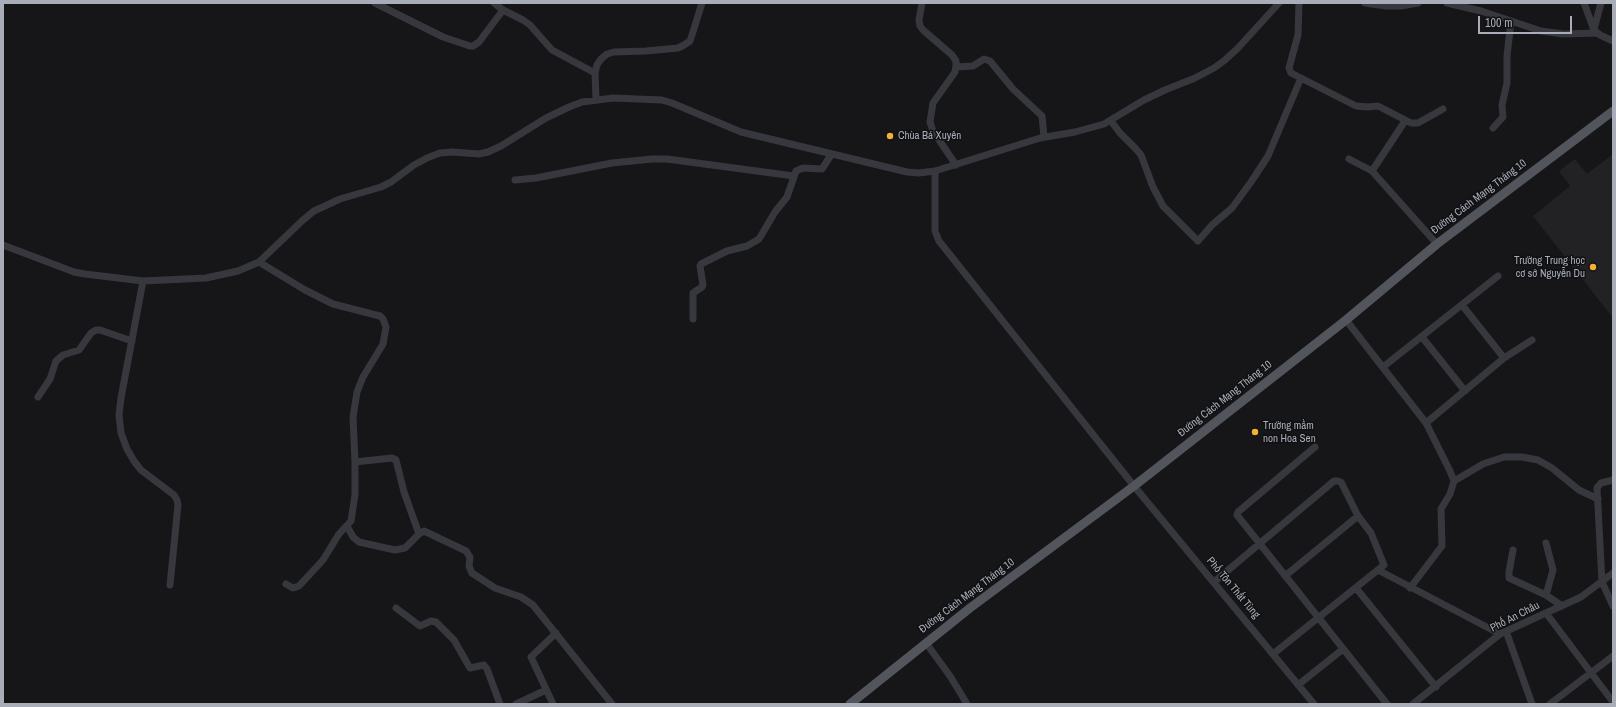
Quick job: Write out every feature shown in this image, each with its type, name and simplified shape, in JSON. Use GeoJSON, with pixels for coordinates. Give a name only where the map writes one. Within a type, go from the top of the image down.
{"type":"FeatureCollection","features":[{"type":"Feature","properties":{"kind":"main road","name":"Đường Cách Mạng Tháng 10"},"geometry":{"type":"LineString","coordinates":[[850,704],[926,643],[1134,486],[1346,320],[1437,244],[1613,111]]}},
{"type":"Feature","properties":{"kind":"street"},"geometry":{"type":"LineString","coordinates":[[375,3],[443,37],[470,46],[473,46],[478,42],[503,10]]}},
{"type":"Feature","properties":{"kind":"street"},"geometry":{"type":"LineString","coordinates":[[494,3],[503,10],[530,25],[552,50],[595,73]]}},
{"type":"Feature","properties":{"kind":"street"},"geometry":{"type":"LineString","coordinates":[[596,99],[595,73],[597,65],[601,59],[607,54],[614,52],[678,48],[684,45],[690,41],[702,3]]}},
{"type":"Feature","properties":{"kind":"street"},"geometry":{"type":"LineString","coordinates":[[922,3],[919,20],[920,26],[952,55],[956,61],[956,67],[935,98],[930,122],[933,131],[956,164]]}},
{"type":"Feature","properties":{"kind":"street"},"geometry":{"type":"LineString","coordinates":[[3,245],[80,273],[143,281],[206,278],[238,271],[259,262],[303,220],[327,205],[340,199],[381,188],[414,165],[427,158],[452,152],[479,154],[488,152],[501,146],[546,118],[569,107],[596,99],[613,98],[662,100],[741,132],[831,155],[907,172],[919,173],[935,171],[1044,138],[1075,132],[1112,121],[1144,100],[1214,68],[1238,48],[1279,3]]}},
{"type":"Feature","properties":{"kind":"street"},"geometry":{"type":"LineString","coordinates":[[1299,3],[1298,35],[1289,68],[1291,73],[1356,106],[1368,108],[1378,106],[1411,123],[1418,123],[1443,110]]}},
{"type":"Feature","properties":{"kind":"street"},"geometry":{"type":"LineString","coordinates":[[1365,3],[1380,6],[1401,6],[1418,3]]}},
{"type":"Feature","properties":{"kind":"street"},"geometry":{"type":"LineString","coordinates":[[1447,3],[1481,11],[1549,32],[1563,34],[1595,31],[1613,41]]}},
{"type":"Feature","properties":{"kind":"street"},"geometry":{"type":"LineString","coordinates":[[1584,3],[1595,31]]}},
{"type":"Feature","properties":{"kind":"street"},"geometry":{"type":"LineString","coordinates":[[1595,31],[1601,3]]}},
{"type":"Feature","properties":{"kind":"street"},"geometry":{"type":"LineString","coordinates":[[1493,128],[1503,117],[1502,105],[1507,83],[1507,56],[1511,21]]}},
{"type":"Feature","properties":{"kind":"street"},"geometry":{"type":"LineString","coordinates":[[956,67],[973,66],[984,59],[990,61],[1013,89],[1044,118],[1044,138]]}},
{"type":"Feature","properties":{"kind":"street"},"geometry":{"type":"LineString","coordinates":[[1112,121],[1120,133],[1136,148],[1141,155],[1153,187],[1164,206],[1198,241],[1212,225],[1232,208],[1268,156],[1301,78]]}},
{"type":"Feature","properties":{"kind":"street"},"geometry":{"type":"LineString","coordinates":[[1372,171],[1405,121]]}},
{"type":"Feature","properties":{"kind":"street"},"geometry":{"type":"LineString","coordinates":[[693,318],[693,294],[703,285],[701,264],[727,251],[746,246],[759,238],[763,234],[775,212],[787,197],[794,176],[799,169],[822,169],[831,155]]}},
{"type":"Feature","properties":{"kind":"street"},"geometry":{"type":"LineString","coordinates":[[515,180],[536,178],[612,163],[652,159],[673,160],[794,176]]}},
{"type":"Feature","properties":{"kind":"street"},"geometry":{"type":"LineString","coordinates":[[1349,159],[1372,171],[1437,244]]}},
{"type":"Feature","properties":{"kind":"street","name":"Phố Tôn Thất Tùng"},"geometry":{"type":"LineString","coordinates":[[935,171],[935,231],[939,241],[1134,486],[1314,704]]}},
{"type":"Feature","properties":{"kind":"street"},"geometry":{"type":"LineString","coordinates":[[259,262],[305,290],[327,301],[339,306],[375,314],[380,316],[385,323],[383,344],[362,377],[357,392],[353,417],[356,462],[355,501],[352,518],[339,534],[323,560],[300,586],[293,588],[286,584]]}},
{"type":"Feature","properties":{"kind":"street"},"geometry":{"type":"LineString","coordinates":[[1383,367],[1498,276]]}},
{"type":"Feature","properties":{"kind":"street"},"geometry":{"type":"LineString","coordinates":[[143,281],[119,414],[121,433],[127,449],[138,466],[174,495],[177,500],[178,505],[170,585]]}},
{"type":"Feature","properties":{"kind":"street"},"geometry":{"type":"LineString","coordinates":[[1462,305],[1504,358]]}},
{"type":"Feature","properties":{"kind":"street"},"geometry":{"type":"LineString","coordinates":[[1346,320],[1426,423],[1454,481],[1450,494],[1441,509],[1442,546],[1410,588]]}},
{"type":"Feature","properties":{"kind":"street"},"geometry":{"type":"LineString","coordinates":[[38,397],[50,379],[56,360],[63,355],[79,350],[91,333],[96,330],[132,341]]}},
{"type":"Feature","properties":{"kind":"street"},"geometry":{"type":"LineString","coordinates":[[1422,337],[1465,391]]}},
{"type":"Feature","properties":{"kind":"street"},"geometry":{"type":"LineString","coordinates":[[1426,423],[1504,358],[1532,340]]}},
{"type":"Feature","properties":{"kind":"street"},"geometry":{"type":"LineString","coordinates":[[1315,447],[1238,512],[1238,518],[1387,704]]}},
{"type":"Feature","properties":{"kind":"street"},"geometry":{"type":"LineString","coordinates":[[1454,481],[1483,464],[1504,457],[1522,457],[1538,460],[1552,468],[1579,490],[1598,499]]}},
{"type":"Feature","properties":{"kind":"street"},"geometry":{"type":"LineString","coordinates":[[356,462],[392,458],[396,460],[404,492],[419,534]]}},
{"type":"Feature","properties":{"kind":"street"},"geometry":{"type":"LineString","coordinates":[[1613,480],[1599,485],[1598,488],[1602,582],[1613,606]]}},
{"type":"Feature","properties":{"kind":"street"},"geometry":{"type":"LineString","coordinates":[[1214,582],[1336,481],[1341,482],[1358,516],[1371,533],[1384,565],[1273,654]]}},
{"type":"Feature","properties":{"kind":"street"},"geometry":{"type":"LineString","coordinates":[[1285,576],[1358,516]]}},
{"type":"Feature","properties":{"kind":"street"},"geometry":{"type":"LineString","coordinates":[[347,526],[353,537],[358,542],[395,550],[400,550],[408,546],[419,534],[426,532],[466,551],[470,557],[469,566],[472,572],[494,588],[528,600],[612,704]]}},
{"type":"Feature","properties":{"kind":"street"},"geometry":{"type":"LineString","coordinates":[[1546,543],[1553,570],[1546,595]]}},
{"type":"Feature","properties":{"kind":"street"},"geometry":{"type":"LineString","coordinates":[[1513,550],[1508,572],[1509,578],[1546,595],[1562,606]]}},
{"type":"Feature","properties":{"kind":"street"},"geometry":{"type":"LineString","coordinates":[[1378,570],[1410,588],[1503,633],[1532,704]]}},
{"type":"Feature","properties":{"kind":"street","name":"Phố An Châu"},"geometry":{"type":"LineString","coordinates":[[1413,704],[1503,633],[1587,593],[1613,573]]}},
{"type":"Feature","properties":{"kind":"street"},"geometry":{"type":"LineString","coordinates":[[1356,588],[1436,687]]}},
{"type":"Feature","properties":{"kind":"street"},"geometry":{"type":"LineString","coordinates":[[396,608],[420,626],[431,621],[436,622],[454,640],[470,668],[484,665],[487,669],[500,704]]}},
{"type":"Feature","properties":{"kind":"street"},"geometry":{"type":"LineString","coordinates":[[1546,613],[1613,702]]}},
{"type":"Feature","properties":{"kind":"street"},"geometry":{"type":"LineString","coordinates":[[554,704],[531,657],[556,633]]}},
{"type":"Feature","properties":{"kind":"street"},"geometry":{"type":"LineString","coordinates":[[926,643],[950,676],[967,704]]}},
{"type":"Feature","properties":{"kind":"street"},"geometry":{"type":"LineString","coordinates":[[1298,684],[1343,649]]}},
{"type":"Feature","properties":{"kind":"street"},"geometry":{"type":"LineString","coordinates":[[1550,704],[1613,656]]}},
{"type":"Feature","properties":{"kind":"street"},"geometry":{"type":"LineString","coordinates":[[516,704],[546,690]]}},
{"type":"Feature","properties":{"kind":"shaded area","name":"Trường Trung học cơ sở Nguyễn Du"},"geometry":{"type":"Polygon","coordinates":[[[1613,154],[1613,318],[1533,216],[1570,186],[1559,171],[1575,159],[1587,174],[1613,154]]]}},
{"type":"Feature","properties":{"kind":"place","name":"Chùa Bá Xuyên"},"geometry":{"type":"Point","coordinates":[890,136]}},
{"type":"Feature","properties":{"kind":"place","name":"Trường Trung học cơ sở Nguyễn Du"},"geometry":{"type":"Point","coordinates":[1593,267]}},
{"type":"Feature","properties":{"kind":"place","name":"Trường mầm non Hoa Sen"},"geometry":{"type":"Point","coordinates":[1255,432]}}]}
